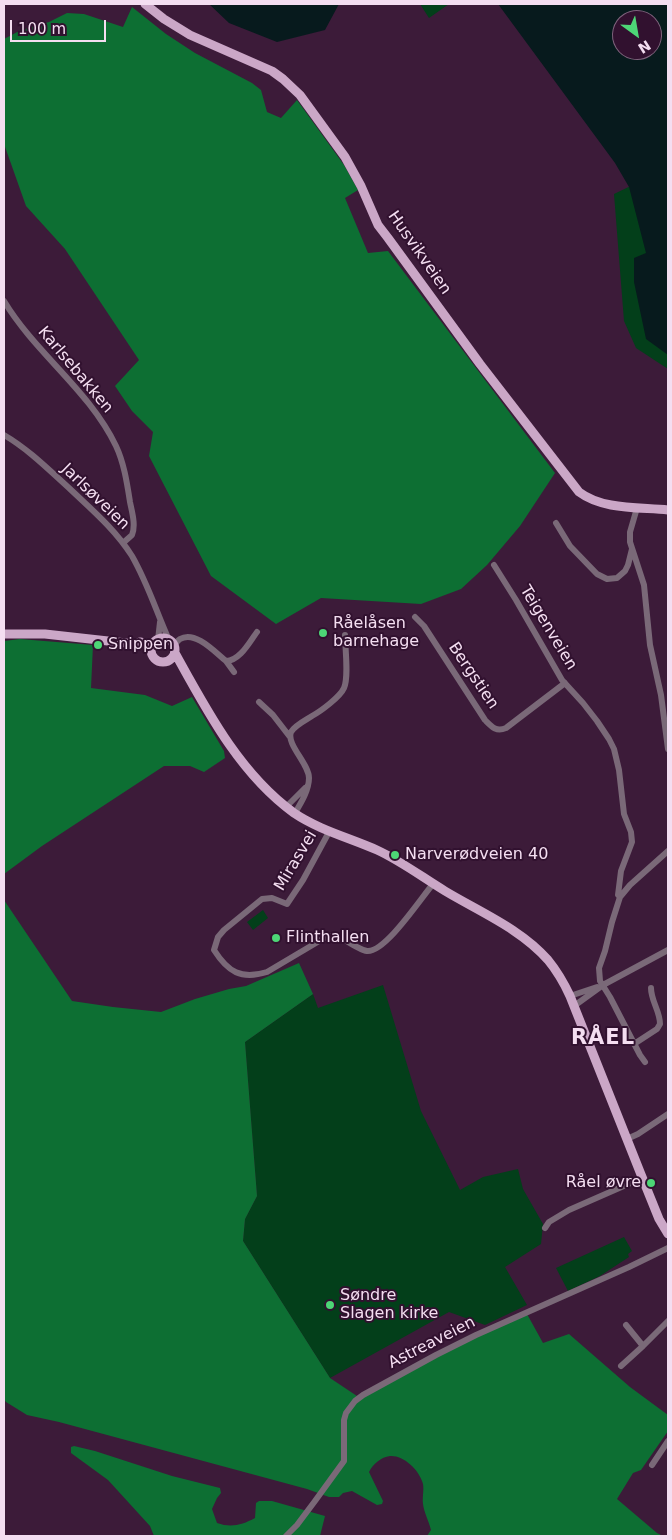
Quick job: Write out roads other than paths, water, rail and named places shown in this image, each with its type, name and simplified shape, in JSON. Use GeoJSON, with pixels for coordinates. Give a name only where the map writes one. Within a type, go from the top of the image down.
{"type":"FeatureCollection","features":[{"type":"Feature","properties":{"kind":"main road","name":"Husvikveien"},"geometry":{"type":"LineString","coordinates":[[145,4],[164,19],[190,35],[272,71],[293,88],[350,165],[378,225],[480,364],[579,492],[598,502],[637,508],[668,510]]}},
{"type":"Feature","properties":{"kind":"main road"},"geometry":{"type":"LineString","coordinates":[[4,634],[45,634],[135,644],[140,642],[154,646],[165,639],[173,646],[183,669],[226,740],[270,793],[286,807],[329,832],[387,855],[510,929],[537,949],[554,968],[570,996],[642,1178],[668,1234]]}},
{"type":"Feature","properties":{"kind":"main road"},"geometry":{"type":"LineString","coordinates":[[154,646],[156,660],[167,662],[183,669]]}},
{"type":"Feature","properties":{"kind":"main road"},"geometry":{"type":"LineString","coordinates":[[167,662],[173,657],[173,646]]}},
{"type":"Feature","properties":{"kind":"street","name":"Karlsebakken"},"geometry":{"type":"LineString","coordinates":[[4,301],[32,339],[82,394],[115,445],[125,474],[134,525],[132,535],[123,543]]}},
{"type":"Feature","properties":{"kind":"street","name":"Jarlsøveien"},"geometry":{"type":"LineString","coordinates":[[4,434],[28,451],[104,521],[123,543],[147,584],[160,621],[173,646]]}},
{"type":"Feature","properties":{"kind":"street"},"geometry":{"type":"LineString","coordinates":[[637,508],[630,532],[632,549],[644,584],[650,645],[661,695],[668,749]]}},
{"type":"Feature","properties":{"kind":"street"},"geometry":{"type":"LineString","coordinates":[[556,523],[570,546],[597,574],[607,579],[617,578],[625,571],[632,549]]}},
{"type":"Feature","properties":{"kind":"street","name":"Teigenveien"},"geometry":{"type":"LineString","coordinates":[[494,565],[549,656],[555,670],[598,721],[614,750],[619,770],[624,814],[632,838],[619,879],[618,895],[620,897]]}},
{"type":"Feature","properties":{"kind":"street","name":"Bergstien"},"geometry":{"type":"LineString","coordinates":[[415,617],[424,626],[485,720],[495,729],[506,728],[565,684]]}},
{"type":"Feature","properties":{"kind":"street","name":"Jarlsøveien"},"geometry":{"type":"LineString","coordinates":[[154,646],[160,621]]}},
{"type":"Feature","properties":{"kind":"street"},"geometry":{"type":"LineString","coordinates":[[226,660],[230,661],[238,656],[257,632]]}},
{"type":"Feature","properties":{"kind":"street"},"geometry":{"type":"LineString","coordinates":[[290,737],[295,727],[323,708],[341,693],[345,687],[346,658],[344,635]]}},
{"type":"Feature","properties":{"kind":"street"},"geometry":{"type":"LineString","coordinates":[[173,646],[180,639],[191,637],[226,660],[234,672]]}},
{"type":"Feature","properties":{"kind":"street"},"geometry":{"type":"LineString","coordinates":[[259,702],[273,715],[290,737],[307,770],[308,786],[295,813]]}},
{"type":"Feature","properties":{"kind":"street"},"geometry":{"type":"LineString","coordinates":[[286,807],[308,786]]}},
{"type":"Feature","properties":{"kind":"street","name":"Mirasvei"},"geometry":{"type":"LineString","coordinates":[[329,832],[303,880],[287,904],[272,898],[262,900],[218,937],[214,950],[225,966],[236,973],[250,976],[257,975],[267,972],[326,937],[334,935],[362,950],[376,950],[392,937],[433,884]]}},
{"type":"Feature","properties":{"kind":"street"},"geometry":{"type":"LineString","coordinates":[[645,1062],[599,978],[599,968],[620,897],[630,885],[668,851]]}},
{"type":"Feature","properties":{"kind":"street"},"geometry":{"type":"LineString","coordinates":[[574,1006],[603,986],[668,950]]}},
{"type":"Feature","properties":{"kind":"street"},"geometry":{"type":"LineString","coordinates":[[570,996],[603,986]]}},
{"type":"Feature","properties":{"kind":"street"},"geometry":{"type":"LineString","coordinates":[[634,1044],[657,1029],[660,1024],[651,988]]}},
{"type":"Feature","properties":{"kind":"street"},"geometry":{"type":"LineString","coordinates":[[627,1139],[668,1114]]}},
{"type":"Feature","properties":{"kind":"street"},"geometry":{"type":"LineString","coordinates":[[545,1228],[549,1222],[569,1210],[642,1178]]}},
{"type":"Feature","properties":{"kind":"street","name":"Astreaveien"},"geometry":{"type":"LineString","coordinates":[[286,1536],[311,1507],[344,1461],[344,1420],[351,1407],[363,1395],[476,1335],[668,1248]]}},
{"type":"Feature","properties":{"kind":"street"},"geometry":{"type":"LineString","coordinates":[[621,1366],[668,1321]]}},
{"type":"Feature","properties":{"kind":"street"},"geometry":{"type":"LineString","coordinates":[[626,1325],[643,1346]]}},
{"type":"Feature","properties":{"kind":"street"},"geometry":{"type":"LineString","coordinates":[[652,1465],[668,1442]]}},
{"type":"Feature","properties":{"kind":"place","name":"Råelåsen barnehage"},"geometry":{"type":"Point","coordinates":[323,633]}},
{"type":"Feature","properties":{"kind":"place","name":"Snippen"},"geometry":{"type":"Point","coordinates":[98,645]}},
{"type":"Feature","properties":{"kind":"place","name":"Narverødveien 40"},"geometry":{"type":"Point","coordinates":[395,855]}},
{"type":"Feature","properties":{"kind":"place","name":"Flinthallen"},"geometry":{"type":"Point","coordinates":[276,938]}},
{"type":"Feature","properties":{"kind":"place","name":"Råel øvre"},"geometry":{"type":"Point","coordinates":[651,1183]}},
{"type":"Feature","properties":{"kind":"place","name":"Søndre Slagen kirke"},"geometry":{"type":"Point","coordinates":[330,1305]}},
{"type":"Feature","properties":{"kind":"district","name":"RÅEL"},"geometry":{"type":"Point","coordinates":[603,1039]}}]}
